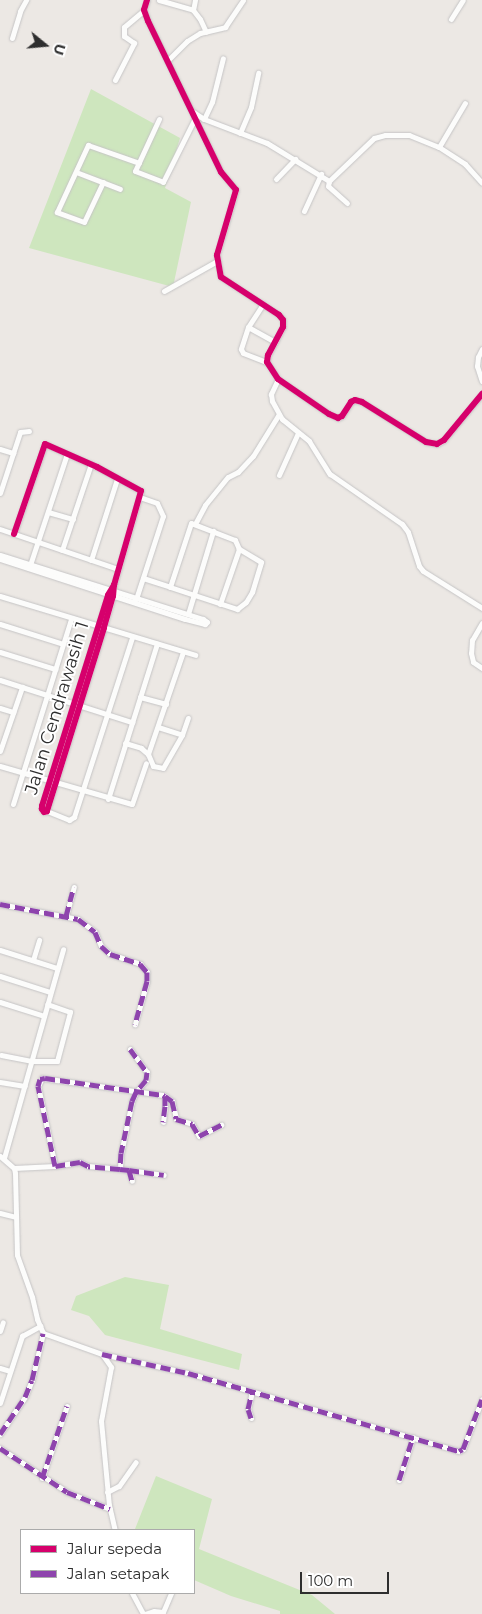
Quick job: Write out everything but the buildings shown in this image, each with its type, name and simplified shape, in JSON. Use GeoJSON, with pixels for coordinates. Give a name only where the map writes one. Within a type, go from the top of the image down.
{"type":"FeatureCollection","features":[{"type":"Feature","properties":{"kind":"street"},"geometry":{"type":"LineString","coordinates":[[12,38],[17,17],[26,0]]}},
{"type":"Feature","properties":{"kind":"street"},"geometry":{"type":"LineString","coordinates":[[115,80],[134,43],[124,36],[124,28],[144,10],[147,0]]}},
{"type":"Feature","properties":{"kind":"street"},"geometry":{"type":"LineString","coordinates":[[159,0],[192,10],[200,19],[206,32]]}},
{"type":"Feature","properties":{"kind":"street"},"geometry":{"type":"LineString","coordinates":[[192,10],[195,0]]}},
{"type":"Feature","properties":{"kind":"street"},"geometry":{"type":"LineString","coordinates":[[167,60],[187,41],[206,32],[225,27],[243,0]]}},
{"type":"Feature","properties":{"kind":"street"},"geometry":{"type":"LineString","coordinates":[[451,19],[463,0]]}},
{"type":"Feature","properties":{"kind":"street"},"geometry":{"type":"LineString","coordinates":[[144,10],[221,172],[236,190],[216,261],[221,276],[279,315],[283,320],[284,327],[268,355],[267,362]]}},
{"type":"Feature","properties":{"kind":"street"},"geometry":{"type":"LineString","coordinates":[[204,119],[212,102],[223,58]]}},
{"type":"Feature","properties":{"kind":"street"},"geometry":{"type":"LineString","coordinates":[[240,133],[251,107],[258,73]]}},
{"type":"Feature","properties":{"kind":"street"},"geometry":{"type":"LineString","coordinates":[[439,147],[465,103]]}},
{"type":"Feature","properties":{"kind":"street"},"geometry":{"type":"LineString","coordinates":[[192,110],[204,119],[267,143],[329,180]]}},
{"type":"Feature","properties":{"kind":"street"},"geometry":{"type":"LineString","coordinates":[[159,119],[135,171],[163,182],[195,118]]}},
{"type":"Feature","properties":{"kind":"street"},"geometry":{"type":"LineString","coordinates":[[346,203],[328,186],[329,180],[374,138],[384,135],[409,135],[439,147],[465,164],[482,183]]}},
{"type":"Feature","properties":{"kind":"street"},"geometry":{"type":"LineString","coordinates":[[103,182],[84,222],[57,212],[88,145],[139,163]]}},
{"type":"Feature","properties":{"kind":"street"},"geometry":{"type":"LineString","coordinates":[[276,179],[295,159]]}},
{"type":"Feature","properties":{"kind":"street"},"geometry":{"type":"LineString","coordinates":[[76,172],[120,189]]}},
{"type":"Feature","properties":{"kind":"street"},"geometry":{"type":"LineString","coordinates":[[304,211],[321,174]]}},
{"type":"Feature","properties":{"kind":"street"},"geometry":{"type":"LineString","coordinates":[[164,291],[216,261]]}},
{"type":"Feature","properties":{"kind":"street"},"geometry":{"type":"LineString","coordinates":[[263,304],[248,327],[242,345],[243,353],[267,362],[278,379],[329,414],[338,418],[342,416],[351,402],[355,400],[362,402],[426,442],[437,444],[444,440],[482,394]]}},
{"type":"Feature","properties":{"kind":"street"},"geometry":{"type":"LineString","coordinates":[[248,327],[275,342]]}},
{"type":"Feature","properties":{"kind":"street"},"geometry":{"type":"LineString","coordinates":[[482,349],[478,357],[477,366],[482,381]]}},
{"type":"Feature","properties":{"kind":"street"},"geometry":{"type":"LineString","coordinates":[[278,379],[271,398],[279,414],[309,441],[330,474],[402,524],[408,532],[419,566],[423,571],[482,608]]}},
{"type":"Feature","properties":{"kind":"street"},"geometry":{"type":"LineString","coordinates":[[195,524],[205,505],[228,477],[238,472],[253,456],[279,414]]}},
{"type":"Feature","properties":{"kind":"street"},"geometry":{"type":"LineString","coordinates":[[0,493],[20,432],[29,430]]}},
{"type":"Feature","properties":{"kind":"street"},"geometry":{"type":"LineString","coordinates":[[279,475],[298,432]]}},
{"type":"Feature","properties":{"kind":"street"},"geometry":{"type":"LineString","coordinates":[[14,534],[43,445],[49,445],[91,464],[140,490],[140,497],[111,593]]}},
{"type":"Feature","properties":{"kind":"street"},"geometry":{"type":"LineString","coordinates":[[0,449],[13,453]]}},
{"type":"Feature","properties":{"kind":"street"},"geometry":{"type":"LineString","coordinates":[[30,566],[67,454]]}},
{"type":"Feature","properties":{"kind":"street"},"geometry":{"type":"LineString","coordinates":[[62,550],[91,464]]}},
{"type":"Feature","properties":{"kind":"street"},"geometry":{"type":"LineString","coordinates":[[91,560],[117,479]]}},
{"type":"Feature","properties":{"kind":"street"},"geometry":{"type":"LineString","coordinates":[[136,599],[163,516],[157,503],[140,497]]}},
{"type":"Feature","properties":{"kind":"street"},"geometry":{"type":"LineString","coordinates":[[48,512],[73,519]]}},
{"type":"Feature","properties":{"kind":"street"},"geometry":{"type":"LineString","coordinates":[[170,587],[190,524],[195,524],[235,540],[238,549],[220,604]]}},
{"type":"Feature","properties":{"kind":"street"},"geometry":{"type":"LineString","coordinates":[[0,529],[118,569]]}},
{"type":"Feature","properties":{"kind":"street"},"geometry":{"type":"LineString","coordinates":[[188,614],[212,531]]}},
{"type":"Feature","properties":{"kind":"street"},"geometry":{"type":"LineString","coordinates":[[144,578],[237,609],[246,602],[261,562],[238,549]]}},
{"type":"Feature","properties":{"kind":"street"},"geometry":{"type":"LineString","coordinates":[[0,555],[185,619],[205,624],[207,622],[188,614],[111,593]]}},
{"type":"Feature","properties":{"kind":"street"},"geometry":{"type":"LineString","coordinates":[[0,559],[30,566]]}},
{"type":"Feature","properties":{"kind":"street","name":"Jalan Cendrawasih 1"},"geometry":{"type":"LineString","coordinates":[[82,791],[72,819],[69,820],[47,811],[52,782],[111,593]]}},
{"type":"Feature","properties":{"kind":"street"},"geometry":{"type":"LineString","coordinates":[[0,596],[195,655]]}},
{"type":"Feature","properties":{"kind":"street"},"geometry":{"type":"LineString","coordinates":[[13,804],[71,619]]}},
{"type":"Feature","properties":{"kind":"street"},"geometry":{"type":"LineString","coordinates":[[482,623],[474,635],[470,653],[473,662],[482,668]]}},
{"type":"Feature","properties":{"kind":"street"},"geometry":{"type":"LineString","coordinates":[[0,624],[63,644]]}},
{"type":"Feature","properties":{"kind":"street"},"geometry":{"type":"LineString","coordinates":[[82,791],[132,637]]}},
{"type":"Feature","properties":{"kind":"street"},"geometry":{"type":"LineString","coordinates":[[108,799],[158,644]]}},
{"type":"Feature","properties":{"kind":"street"},"geometry":{"type":"LineString","coordinates":[[0,652],[56,669]]}},
{"type":"Feature","properties":{"kind":"street"},"geometry":{"type":"LineString","coordinates":[[148,754],[183,652]]}},
{"type":"Feature","properties":{"kind":"street"},"geometry":{"type":"LineString","coordinates":[[0,680],[132,722]]}},
{"type":"Feature","properties":{"kind":"street"},"geometry":{"type":"LineString","coordinates":[[0,751],[2,738],[22,687]]}},
{"type":"Feature","properties":{"kind":"street"},"geometry":{"type":"LineString","coordinates":[[140,697],[166,704]]}},
{"type":"Feature","properties":{"kind":"street"},"geometry":{"type":"LineString","coordinates":[[0,708],[13,712]]}},
{"type":"Feature","properties":{"kind":"street"},"geometry":{"type":"LineString","coordinates":[[125,743],[141,748],[148,754],[153,766],[165,768],[182,735],[188,718]]}},
{"type":"Feature","properties":{"kind":"street"},"geometry":{"type":"LineString","coordinates":[[158,727],[182,735]]}},
{"type":"Feature","properties":{"kind":"street"},"geometry":{"type":"LineString","coordinates":[[0,766],[108,799],[132,804],[146,763]]}},
{"type":"Feature","properties":{"kind":"street"},"geometry":{"type":"LineString","coordinates":[[66,916],[74,888]]}},
{"type":"Feature","properties":{"kind":"street"},"geometry":{"type":"LineString","coordinates":[[0,904],[78,919],[95,932],[101,946],[110,954],[140,964],[146,972],[147,981],[135,1024]]}},
{"type":"Feature","properties":{"kind":"street"},"geometry":{"type":"LineString","coordinates":[[33,960],[39,940]]}},
{"type":"Feature","properties":{"kind":"street"},"geometry":{"type":"LineString","coordinates":[[0,1434],[25,1397],[32,1380],[43,1332],[17,1254],[17,1184],[14,1168],[2,1157],[25,1086],[63,949]]}},
{"type":"Feature","properties":{"kind":"street"},"geometry":{"type":"LineString","coordinates":[[0,950],[57,968]]}},
{"type":"Feature","properties":{"kind":"street"},"geometry":{"type":"LineString","coordinates":[[0,976],[50,992]]}},
{"type":"Feature","properties":{"kind":"street"},"geometry":{"type":"LineString","coordinates":[[0,1002],[44,1016]]}},
{"type":"Feature","properties":{"kind":"street"},"geometry":{"type":"LineString","coordinates":[[1,1055],[32,1061],[57,1061],[70,1013],[68,1010],[47,1004]]}},
{"type":"Feature","properties":{"kind":"street"},"geometry":{"type":"LineString","coordinates":[[120,1169],[121,1153],[136,1092],[146,1080],[148,1072],[130,1049]]}},
{"type":"Feature","properties":{"kind":"street"},"geometry":{"type":"LineString","coordinates":[[55,1166],[38,1086],[40,1079],[45,1078],[165,1096],[172,1100],[176,1118],[192,1124],[200,1136],[221,1125]]}},
{"type":"Feature","properties":{"kind":"street"},"geometry":{"type":"LineString","coordinates":[[0,1082],[25,1086]]}},
{"type":"Feature","properties":{"kind":"street"},"geometry":{"type":"LineString","coordinates":[[163,1122],[165,1096]]}},
{"type":"Feature","properties":{"kind":"street"},"geometry":{"type":"LineString","coordinates":[[14,1168],[55,1166],[80,1162],[88,1166],[164,1175]]}},
{"type":"Feature","properties":{"kind":"street"},"geometry":{"type":"LineString","coordinates":[[129,1170],[132,1181]]}},
{"type":"Feature","properties":{"kind":"street"},"geometry":{"type":"LineString","coordinates":[[0,1213],[16,1217]]}},
{"type":"Feature","properties":{"kind":"street"},"geometry":{"type":"LineString","coordinates":[[0,1331],[3,1322]]}},
{"type":"Feature","properties":{"kind":"street"},"geometry":{"type":"LineString","coordinates":[[0,1403],[22,1336],[40,1326]]}},
{"type":"Feature","properties":{"kind":"street"},"geometry":{"type":"LineString","coordinates":[[43,1332],[102,1354],[188,1373],[462,1451],[482,1399]]}},
{"type":"Feature","properties":{"kind":"street"},"geometry":{"type":"LineString","coordinates":[[102,1354],[111,1367],[101,1421],[110,1509],[115,1529]]}},
{"type":"Feature","properties":{"kind":"street"},"geometry":{"type":"LineString","coordinates":[[0,1368],[10,1371]]}},
{"type":"Feature","properties":{"kind":"street"},"geometry":{"type":"LineString","coordinates":[[251,1418],[248,1409],[252,1392]]}},
{"type":"Feature","properties":{"kind":"street"},"geometry":{"type":"LineString","coordinates":[[42,1478],[67,1406]]}},
{"type":"Feature","properties":{"kind":"street"},"geometry":{"type":"LineString","coordinates":[[399,1480],[413,1437]]}},
{"type":"Feature","properties":{"kind":"street"},"geometry":{"type":"LineString","coordinates":[[0,1448],[42,1478],[67,1492],[110,1509]]}},
{"type":"Feature","properties":{"kind":"street"},"geometry":{"type":"LineString","coordinates":[[108,1492],[119,1486],[136,1462]]}},
{"type":"Feature","properties":{"kind":"street"},"geometry":{"type":"LineString","coordinates":[[133,1594],[144,1614],[154,1611],[163,1612],[171,1594]]}},
{"type":"Feature","properties":{"kind":"green space"},"geometry":{"type":"Polygon","coordinates":[[[91,89],[180,138],[165,188],[191,202],[173,287],[29,248],[91,89]]]}},
{"type":"Feature","properties":{"kind":"green space"},"geometry":{"type":"Polygon","coordinates":[[[125,1277],[169,1285],[160,1329],[242,1354],[239,1370],[105,1335],[89,1316],[71,1310],[76,1296],[125,1277]]]}},
{"type":"Feature","properties":{"kind":"green space"},"geometry":{"type":"Polygon","coordinates":[[[156,1476],[212,1499],[199,1549],[312,1595],[335,1614],[280,1614],[280,1611],[231,1596],[195,1580],[195,1529],[135,1529],[156,1476]]]}},
{"type":"Feature","properties":{"kind":"marked path"},"geometry":{"type":"LineString","coordinates":[[66,916],[74,887]]}},
{"type":"Feature","properties":{"kind":"marked path"},"geometry":{"type":"LineString","coordinates":[[0,904],[78,919],[95,932],[101,946],[110,954],[140,964],[147,972],[147,981],[135,1024]]}},
{"type":"Feature","properties":{"kind":"marked path"},"geometry":{"type":"LineString","coordinates":[[130,1049],[147,1072],[146,1080],[136,1092],[132,1101],[121,1153],[120,1169],[129,1170],[132,1181]]}},
{"type":"Feature","properties":{"kind":"marked path"},"geometry":{"type":"LineString","coordinates":[[120,1169],[88,1166],[80,1162],[55,1166],[38,1086],[40,1079],[45,1078],[163,1095],[165,1096],[163,1122]]}},
{"type":"Feature","properties":{"kind":"marked path"},"geometry":{"type":"LineString","coordinates":[[165,1096],[172,1101],[176,1119],[192,1124],[199,1136],[221,1125]]}},
{"type":"Feature","properties":{"kind":"marked path"},"geometry":{"type":"LineString","coordinates":[[129,1170],[164,1175]]}},
{"type":"Feature","properties":{"kind":"marked path"},"geometry":{"type":"LineString","coordinates":[[0,1434],[25,1397],[32,1380],[43,1333]]}},
{"type":"Feature","properties":{"kind":"marked path"},"geometry":{"type":"LineString","coordinates":[[102,1354],[188,1373],[459,1451],[463,1449],[482,1399]]}},
{"type":"Feature","properties":{"kind":"marked path"},"geometry":{"type":"LineString","coordinates":[[251,1418],[248,1409],[252,1392]]}},
{"type":"Feature","properties":{"kind":"marked path"},"geometry":{"type":"LineString","coordinates":[[42,1478],[67,1406]]}},
{"type":"Feature","properties":{"kind":"marked path"},"geometry":{"type":"LineString","coordinates":[[399,1480],[413,1437]]}},
{"type":"Feature","properties":{"kind":"marked path"},"geometry":{"type":"LineString","coordinates":[[0,1448],[67,1492],[110,1509]]}},
{"type":"Feature","properties":{"kind":"cycle path"},"geometry":{"type":"LineString","coordinates":[[147,0],[144,10],[148,21],[221,172],[236,190],[217,255],[221,277],[279,315],[283,320],[283,327],[268,355],[267,362],[278,379],[329,414],[338,418],[342,416],[351,402],[355,400],[362,402],[426,442],[437,444],[444,440],[482,394]]}},
{"type":"Feature","properties":{"kind":"cycle path"},"geometry":{"type":"LineString","coordinates":[[14,534],[45,444],[97,467],[141,491],[114,585],[113,596],[104,628],[47,811],[44,812],[42,806],[108,595],[114,585]]}}]}
